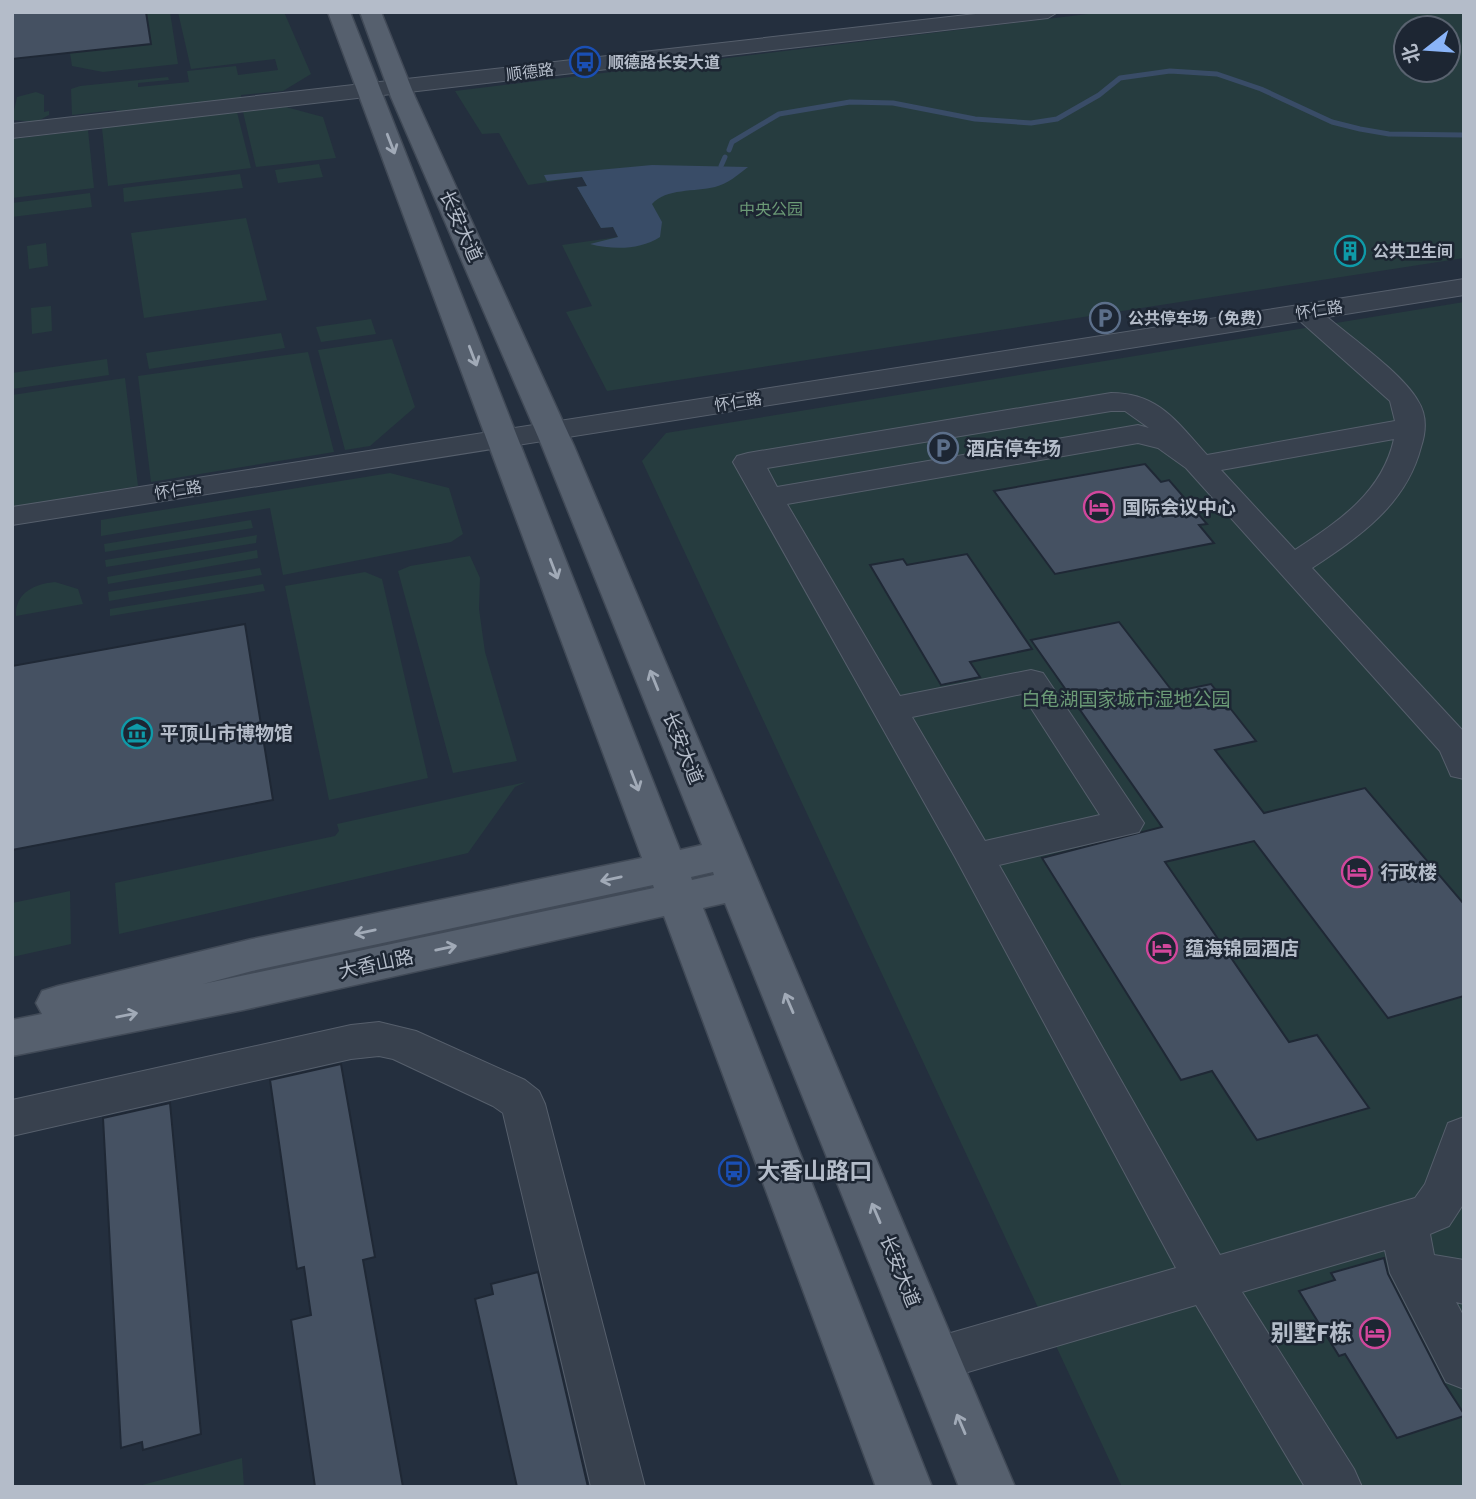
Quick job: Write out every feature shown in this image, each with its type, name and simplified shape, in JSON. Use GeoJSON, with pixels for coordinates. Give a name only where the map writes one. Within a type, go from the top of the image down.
{"type":"FeatureCollection","features":[{"type":"Feature","properties":{"kind":"main road","name":"长安大道"},"geometry":{"type":"LineString","coordinates":[[339,12],[384,89],[551,431],[988,1487]]}},
{"type":"Feature","properties":{"kind":"main road","name":"长安大道"},"geometry":{"type":"LineString","coordinates":[[370,12],[384,89],[504,438],[904,1487]]}},
{"type":"Feature","properties":{"kind":"main road","name":"大香山路"},"geometry":{"type":"LineString","coordinates":[[12,1013],[252,956],[732,870]]}},
{"type":"Feature","properties":{"kind":"main road","name":"大香山路"},"geometry":{"type":"LineString","coordinates":[[12,1038],[243,993],[672,882]]}},
{"type":"Feature","properties":{"kind":"street","name":"顺德路"},"geometry":{"type":"LineString","coordinates":[[12,131],[1048,12]]}},
{"type":"Feature","properties":{"kind":"street","name":"怀仁路"},"geometry":{"type":"LineString","coordinates":[[12,516],[1464,287]]}},
{"type":"Feature","properties":{"kind":"street"},"geometry":{"type":"LineString","coordinates":[[1292,566],[1371,510],[1389,489],[1405,459],[1411,410],[1401,396],[1306,312]]}},
{"type":"Feature","properties":{"kind":"street"},"geometry":{"type":"LineString","coordinates":[[1335,1487],[1207,1279],[975,857],[748,462],[1122,401],[1153,414],[1457,747],[1464,766]]}},
{"type":"Feature","properties":{"kind":"street"},"geometry":{"type":"LineString","coordinates":[[768,498],[1138,434],[1168,441],[1201,465],[1410,428]]}},
{"type":"Feature","properties":{"kind":"street"},"geometry":{"type":"LineString","coordinates":[[891,709],[1031,681],[1125,823],[975,857]]}},
{"type":"Feature","properties":{"kind":"street"},"geometry":{"type":"LineString","coordinates":[[12,1118],[351,1042],[379,1039],[401,1043],[509,1093],[523,1104],[618,1487]]}},
{"type":"Feature","properties":{"kind":"street"},"geometry":{"type":"LineString","coordinates":[[934,1359],[1405,1224],[1432,1212],[1446,1192],[1464,1136]]}},
{"type":"Feature","properties":{"kind":"street"},"geometry":{"type":"LineString","coordinates":[[1405,1224],[1414,1273],[1464,1366]]}},
{"type":"Feature","properties":{"kind":"street"},"geometry":{"type":"LineString","coordinates":[[1414,1273],[1464,1282]]}},
{"type":"Feature","properties":{"kind":"green space"},"geometry":{"type":"Polygon","coordinates":[[[146,12],[170,12],[178,64],[103,72],[72,66],[70,53],[146,12]]]}},
{"type":"Feature","properties":{"kind":"green space"},"geometry":{"type":"Polygon","coordinates":[[[178,12],[284,12],[311,74],[283,91],[241,95],[242,102],[117,115],[116,110],[72,115],[71,89],[80,86],[168,77],[169,80],[138,83],[138,87],[189,82],[187,71],[236,66],[238,75],[278,70],[275,59],[191,69],[178,12]]]}},
{"type":"Feature","properties":{"kind":"green space","name":"中央公园"},"geometry":{"type":"Polygon","coordinates":[[[1104,12],[1464,12],[1464,258],[607,391],[566,312],[592,306],[562,245],[618,237],[613,227],[601,228],[577,187],[587,186],[582,177],[528,185],[499,133],[482,134],[455,91],[1104,12]]]}},
{"type":"Feature","properties":{"kind":"green space"},"geometry":{"type":"Polygon","coordinates":[[[36,92],[44,95],[44,112],[49,111],[49,115],[36,122],[12,120],[17,97],[36,92]]]}},
{"type":"Feature","properties":{"kind":"green space"},"geometry":{"type":"Polygon","coordinates":[[[286,107],[323,117],[336,158],[256,167],[243,112],[286,107]]]}},
{"type":"Feature","properties":{"kind":"green space"},"geometry":{"type":"Polygon","coordinates":[[[237,112],[251,168],[108,186],[102,128],[237,112]]]}},
{"type":"Feature","properties":{"kind":"green space"},"geometry":{"type":"Polygon","coordinates":[[[88,130],[94,188],[12,198],[12,139],[88,130]]]}},
{"type":"Feature","properties":{"kind":"green space"},"geometry":{"type":"Polygon","coordinates":[[[319,164],[323,177],[278,183],[275,170],[319,164]]]}},
{"type":"Feature","properties":{"kind":"green space"},"geometry":{"type":"Polygon","coordinates":[[[240,174],[243,188],[124,202],[123,188],[240,174]]]}},
{"type":"Feature","properties":{"kind":"green space"},"geometry":{"type":"Polygon","coordinates":[[[90,193],[92,207],[12,217],[12,203],[90,193]]]}},
{"type":"Feature","properties":{"kind":"green space"},"geometry":{"type":"Polygon","coordinates":[[[246,218],[267,300],[144,318],[131,233],[246,218]]]}},
{"type":"Feature","properties":{"kind":"green space"},"geometry":{"type":"Polygon","coordinates":[[[46,243],[48,266],[29,269],[27,246],[46,243]]]}},
{"type":"Feature","properties":{"kind":"green space","name":"白龟湖国家城市湿地公园"},"geometry":{"type":"Polygon","coordinates":[[[1464,302],[1464,1487],[1122,1487],[642,461],[666,433],[1464,302]]]}},
{"type":"Feature","properties":{"kind":"green space"},"geometry":{"type":"Polygon","coordinates":[[[51,306],[52,331],[32,334],[31,308],[51,306]]]}},
{"type":"Feature","properties":{"kind":"green space"},"geometry":{"type":"Polygon","coordinates":[[[371,319],[376,334],[321,342],[316,327],[371,319]]]}},
{"type":"Feature","properties":{"kind":"green space"},"geometry":{"type":"Polygon","coordinates":[[[281,333],[285,348],[149,369],[146,353],[281,333]]]}},
{"type":"Feature","properties":{"kind":"green space"},"geometry":{"type":"Polygon","coordinates":[[[392,339],[415,407],[370,446],[345,450],[318,350],[392,339]]]}},
{"type":"Feature","properties":{"kind":"green space"},"geometry":{"type":"Polygon","coordinates":[[[308,352],[334,452],[151,482],[138,376],[308,352]]]}},
{"type":"Feature","properties":{"kind":"green space"},"geometry":{"type":"Polygon","coordinates":[[[107,359],[109,375],[12,389],[12,373],[107,359]]]}},
{"type":"Feature","properties":{"kind":"green space"},"geometry":{"type":"Polygon","coordinates":[[[125,378],[138,486],[12,507],[12,395],[125,378]]]}},
{"type":"Feature","properties":{"kind":"green space"},"geometry":{"type":"Polygon","coordinates":[[[390,473],[449,488],[463,534],[451,542],[283,575],[270,508],[101,536],[101,520],[390,473]]]}},
{"type":"Feature","properties":{"kind":"green space"},"geometry":{"type":"Polygon","coordinates":[[[251,520],[253,528],[105,552],[104,544],[251,520]]]}},
{"type":"Feature","properties":{"kind":"green space"},"geometry":{"type":"Polygon","coordinates":[[[257,535],[256,543],[106,567],[105,560],[257,535]]]}},
{"type":"Feature","properties":{"kind":"green space"},"geometry":{"type":"Polygon","coordinates":[[[257,550],[258,558],[108,584],[107,577],[257,550]]]}},
{"type":"Feature","properties":{"kind":"green space"},"geometry":{"type":"Polygon","coordinates":[[[470,556],[480,578],[479,609],[485,652],[517,761],[453,773],[398,571],[410,566],[470,556]]]}},
{"type":"Feature","properties":{"kind":"green space"},"geometry":{"type":"Polygon","coordinates":[[[260,568],[262,575],[109,601],[108,592],[260,568]]]}},
{"type":"Feature","properties":{"kind":"green space"},"geometry":{"type":"Polygon","coordinates":[[[365,572],[382,579],[428,778],[329,800],[285,586],[365,572]]]}},
{"type":"Feature","properties":{"kind":"green space"},"geometry":{"type":"Polygon","coordinates":[[[55,582],[78,589],[83,604],[16,616],[19,601],[27,591],[55,582]]]}},
{"type":"Feature","properties":{"kind":"green space"},"geometry":{"type":"Polygon","coordinates":[[[263,584],[265,591],[110,616],[110,609],[263,584]]]}},
{"type":"Feature","properties":{"kind":"green space"},"geometry":{"type":"Polygon","coordinates":[[[526,782],[515,787],[468,853],[119,934],[115,883],[335,836],[339,831],[337,824],[526,782]]]}},
{"type":"Feature","properties":{"kind":"green space"},"geometry":{"type":"Polygon","coordinates":[[[70,891],[71,944],[12,957],[12,903],[70,891]]]}},
{"type":"Feature","properties":{"kind":"green space"},"geometry":{"type":"Polygon","coordinates":[[[242,1458],[244,1487],[135,1487],[242,1458]]]}},
{"type":"Feature","properties":{"kind":"water"},"geometry":{"type":"Polygon","coordinates":[[[652,165],[748,167],[719,186],[673,193],[658,199],[652,204],[662,222],[660,237],[626,248],[590,244],[618,237],[613,227],[601,228],[577,187],[587,186],[582,177],[547,181],[544,175],[652,165]]]}},
{"type":"Feature","properties":{"kind":"building"},"geometry":{"type":"Polygon","coordinates":[[[12,12],[146,12],[151,44],[12,59],[12,12]]]}},
{"type":"Feature","properties":{"kind":"building","name":"国际会议中心"},"geometry":{"type":"Polygon","coordinates":[[[1145,464],[1161,482],[1169,480],[1207,524],[1199,525],[1214,543],[1055,574],[994,491],[1145,464]]]}},
{"type":"Feature","properties":{"kind":"building"},"geometry":{"type":"Polygon","coordinates":[[[967,554],[1032,649],[970,662],[980,677],[941,685],[870,565],[903,559],[907,565],[967,554]]]}},
{"type":"Feature","properties":{"kind":"building","name":"蕴海锦园酒店"},"geometry":{"type":"Polygon","coordinates":[[[1119,622],[1173,692],[1211,684],[1256,741],[1215,750],[1264,813],[1365,788],[1464,904],[1464,996],[1388,1018],[1254,841],[1165,862],[1289,1042],[1317,1035],[1369,1108],[1257,1140],[1212,1071],[1181,1080],[1042,858],[1162,827],[1031,640],[1119,622]]]}},
{"type":"Feature","properties":{"kind":"building","name":"平顶山市博物馆"},"geometry":{"type":"Polygon","coordinates":[[[245,624],[273,800],[12,850],[12,666],[245,624]]]}},
{"type":"Feature","properties":{"kind":"building"},"geometry":{"type":"Polygon","coordinates":[[[341,1064],[375,1257],[363,1260],[403,1487],[315,1487],[291,1320],[311,1315],[304,1267],[297,1269],[270,1080],[341,1064]]]}},
{"type":"Feature","properties":{"kind":"building"},"geometry":{"type":"Polygon","coordinates":[[[170,1103],[201,1434],[143,1450],[142,1442],[121,1448],[103,1118],[170,1103]]]}},
{"type":"Feature","properties":{"kind":"building","name":"别墅F栋"},"geometry":{"type":"Polygon","coordinates":[[[1384,1258],[1388,1274],[1444,1383],[1464,1414],[1397,1438],[1345,1354],[1339,1356],[1299,1291],[1335,1280],[1331,1273],[1384,1258]]]}},
{"type":"Feature","properties":{"kind":"building"},"geometry":{"type":"Polygon","coordinates":[[[538,1272],[588,1487],[517,1487],[475,1299],[493,1294],[491,1284],[538,1272]]]}},
{"type":"Feature","properties":{"kind":"waterway"},"geometry":{"type":"LineString","coordinates":[[729,150],[732,142],[779,114],[850,102],[893,103],[975,119],[1031,123],[1057,119],[1099,95],[1120,78],[1170,71],[1217,74],[1261,89],[1332,122],[1360,129],[1389,134],[1464,135]]}},
{"type":"Feature","properties":{"kind":"waterway"},"geometry":{"type":"LineString","coordinates":[[721,166],[725,157]]}},
{"type":"Feature","properties":{"kind":"place","name":"顺德路长安大道"},"geometry":{"type":"Point","coordinates":[585,62]}},
{"type":"Feature","properties":{"kind":"place","name":"公共卫生间"},"geometry":{"type":"Point","coordinates":[1350,251]}},
{"type":"Feature","properties":{"kind":"place","name":"公共停车场（免费）"},"geometry":{"type":"Point","coordinates":[1105,318]}},
{"type":"Feature","properties":{"kind":"place","name":"酒店停车场"},"geometry":{"type":"Point","coordinates":[943,448]}},
{"type":"Feature","properties":{"kind":"place","name":"国际会议中心"},"geometry":{"type":"Point","coordinates":[1099,507]}},
{"type":"Feature","properties":{"kind":"place","name":"平顶山市博物馆"},"geometry":{"type":"Point","coordinates":[137,733]}},
{"type":"Feature","properties":{"kind":"place","name":"行政楼"},"geometry":{"type":"Point","coordinates":[1357,872]}},
{"type":"Feature","properties":{"kind":"place","name":"蕴海锦园酒店"},"geometry":{"type":"Point","coordinates":[1162,948]}},
{"type":"Feature","properties":{"kind":"place","name":"大香山路口"},"geometry":{"type":"Point","coordinates":[734,1171]}},
{"type":"Feature","properties":{"kind":"place","name":"别墅F栋"},"geometry":{"type":"Point","coordinates":[1375,1333]}}]}
